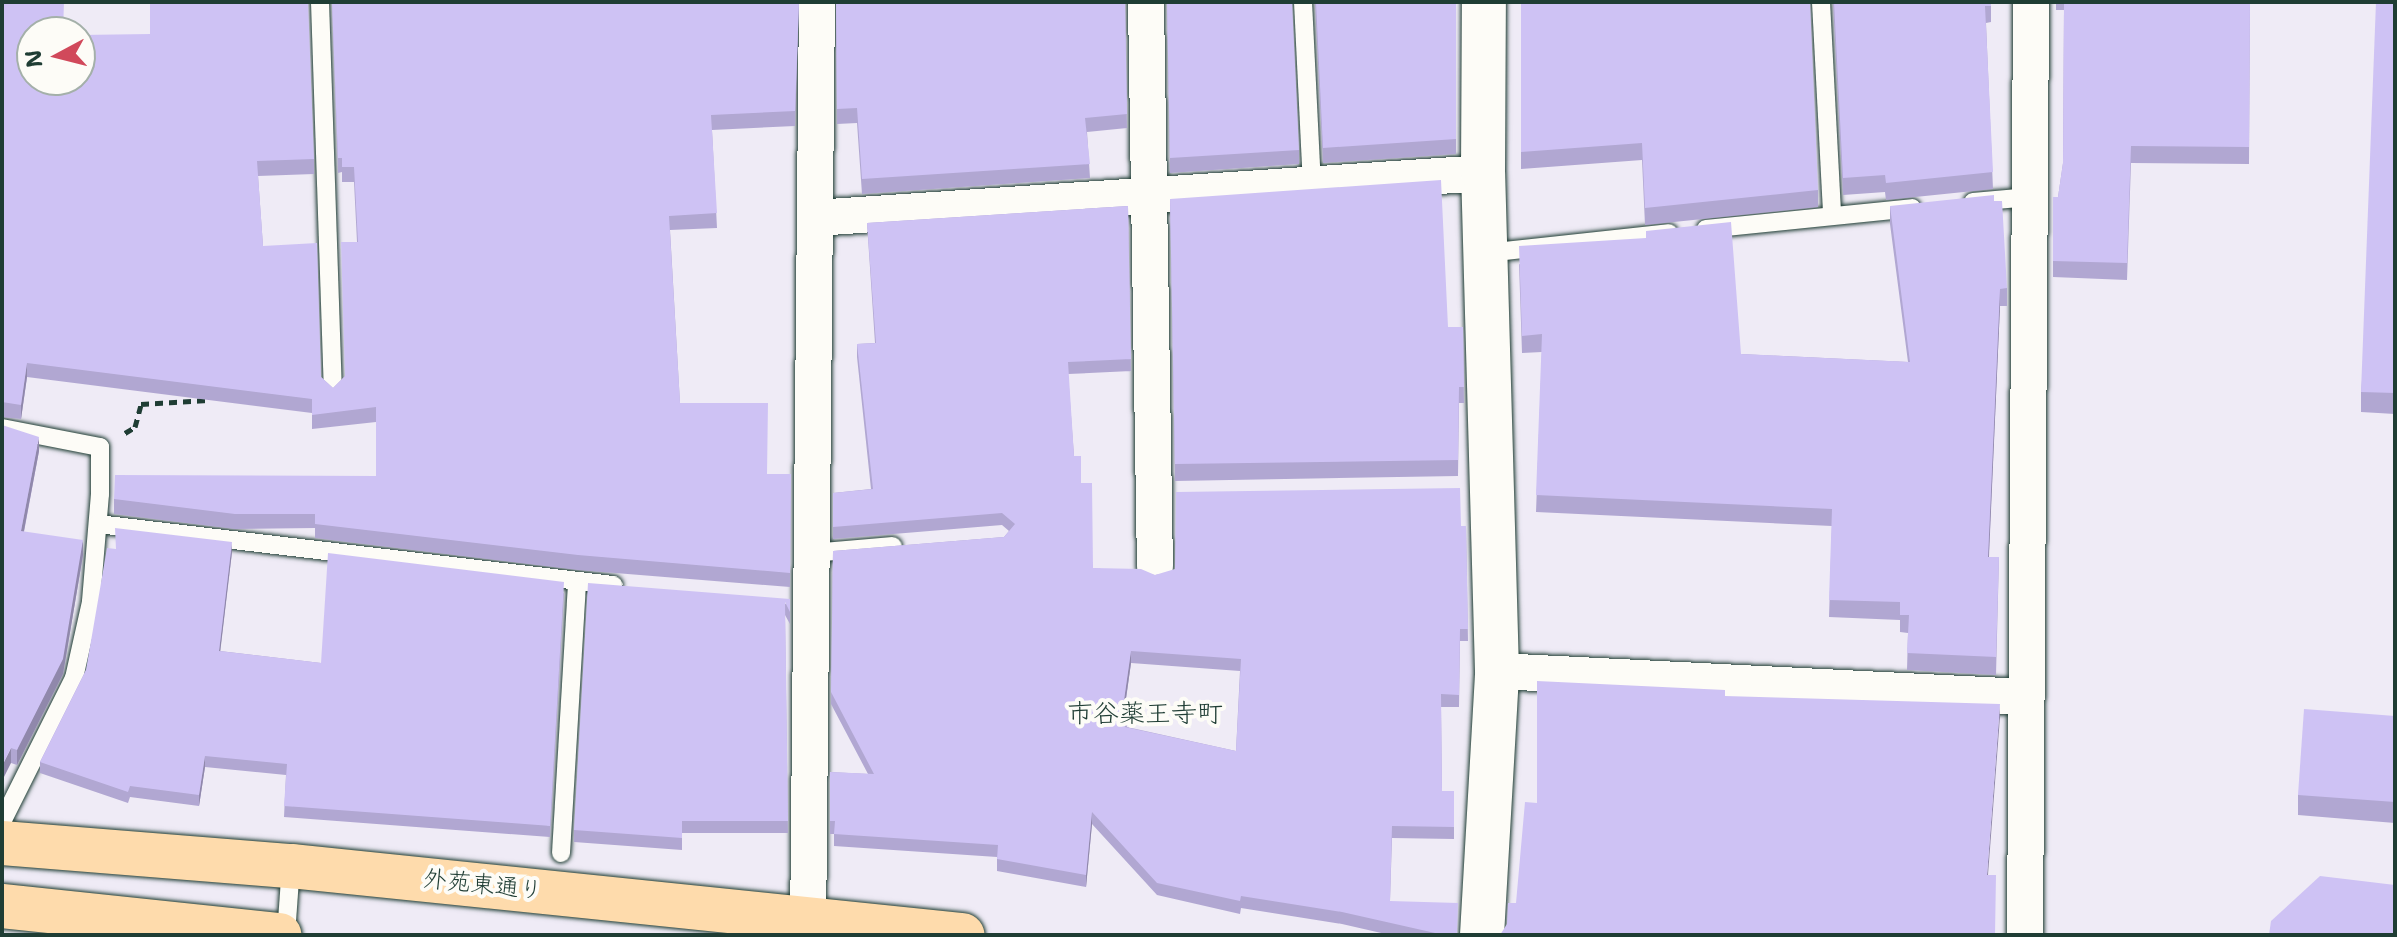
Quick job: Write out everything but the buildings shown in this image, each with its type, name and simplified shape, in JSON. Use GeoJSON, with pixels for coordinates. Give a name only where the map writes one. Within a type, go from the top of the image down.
{"type":"FeatureCollection","features":[{"type":"Feature","properties":{"kind":"main road","name":"外苑東通り"},"geometry":{"type":"LineString","coordinates":[[2,843],[291,866],[808,926],[962,935]]}},
{"type":"Feature","properties":{"kind":"main road"},"geometry":{"type":"LineString","coordinates":[[2,906],[279,935]]}},
{"type":"Feature","properties":{"kind":"street"},"geometry":{"type":"LineString","coordinates":[[808,926],[803,601],[812,553],[817,2]]}},
{"type":"Feature","properties":{"kind":"street"},"geometry":{"type":"LineString","coordinates":[[1146,2],[1149,196],[1161,493],[1155,566]]}},
{"type":"Feature","properties":{"kind":"street"},"geometry":{"type":"LineString","coordinates":[[1482,935],[1497,671],[1487,488],[1484,2]]}},
{"type":"Feature","properties":{"kind":"street"},"geometry":{"type":"LineString","coordinates":[[2025,935],[2031,2]]}},
{"type":"Feature","properties":{"kind":"street"},"geometry":{"type":"LineString","coordinates":[[815,218],[1483,173]]}},
{"type":"Feature","properties":{"kind":"street"},"geometry":{"type":"LineString","coordinates":[[1497,671],[2025,697]]}},
{"type":"Feature","properties":{"kind":"lane"},"geometry":{"type":"LineString","coordinates":[[320,2],[333,391]]}},
{"type":"Feature","properties":{"kind":"lane"},"geometry":{"type":"LineString","coordinates":[[1303,2],[1312,184]]}},
{"type":"Feature","properties":{"kind":"lane"},"geometry":{"type":"LineString","coordinates":[[1821,2],[1832,215]]}},
{"type":"Feature","properties":{"kind":"lane"},"geometry":{"type":"LineString","coordinates":[[1486,253],[2030,197]]}},
{"type":"Feature","properties":{"kind":"lane"},"geometry":{"type":"LineString","coordinates":[[2,428],[100,447],[98,524],[91,602],[74,678],[2,822]]}},
{"type":"Feature","properties":{"kind":"lane"},"geometry":{"type":"LineString","coordinates":[[98,524],[639,587]]}},
{"type":"Feature","properties":{"kind":"lane"},"geometry":{"type":"LineString","coordinates":[[812,553],[907,545]]}},
{"type":"Feature","properties":{"kind":"lane"},"geometry":{"type":"LineString","coordinates":[[561,853],[577,582]]}},
{"type":"Feature","properties":{"kind":"lane"},"geometry":{"type":"LineString","coordinates":[[286,935],[291,866]]}},
{"type":"Feature","properties":{"kind":"path"},"geometry":{"type":"LineString","coordinates":[[100,447],[135,427],[141,404],[215,399]]}},
{"type":"Feature","properties":{"kind":"district","name":"市谷薬王寺町"},"geometry":{"type":"Point","coordinates":[1145,713]}}]}
